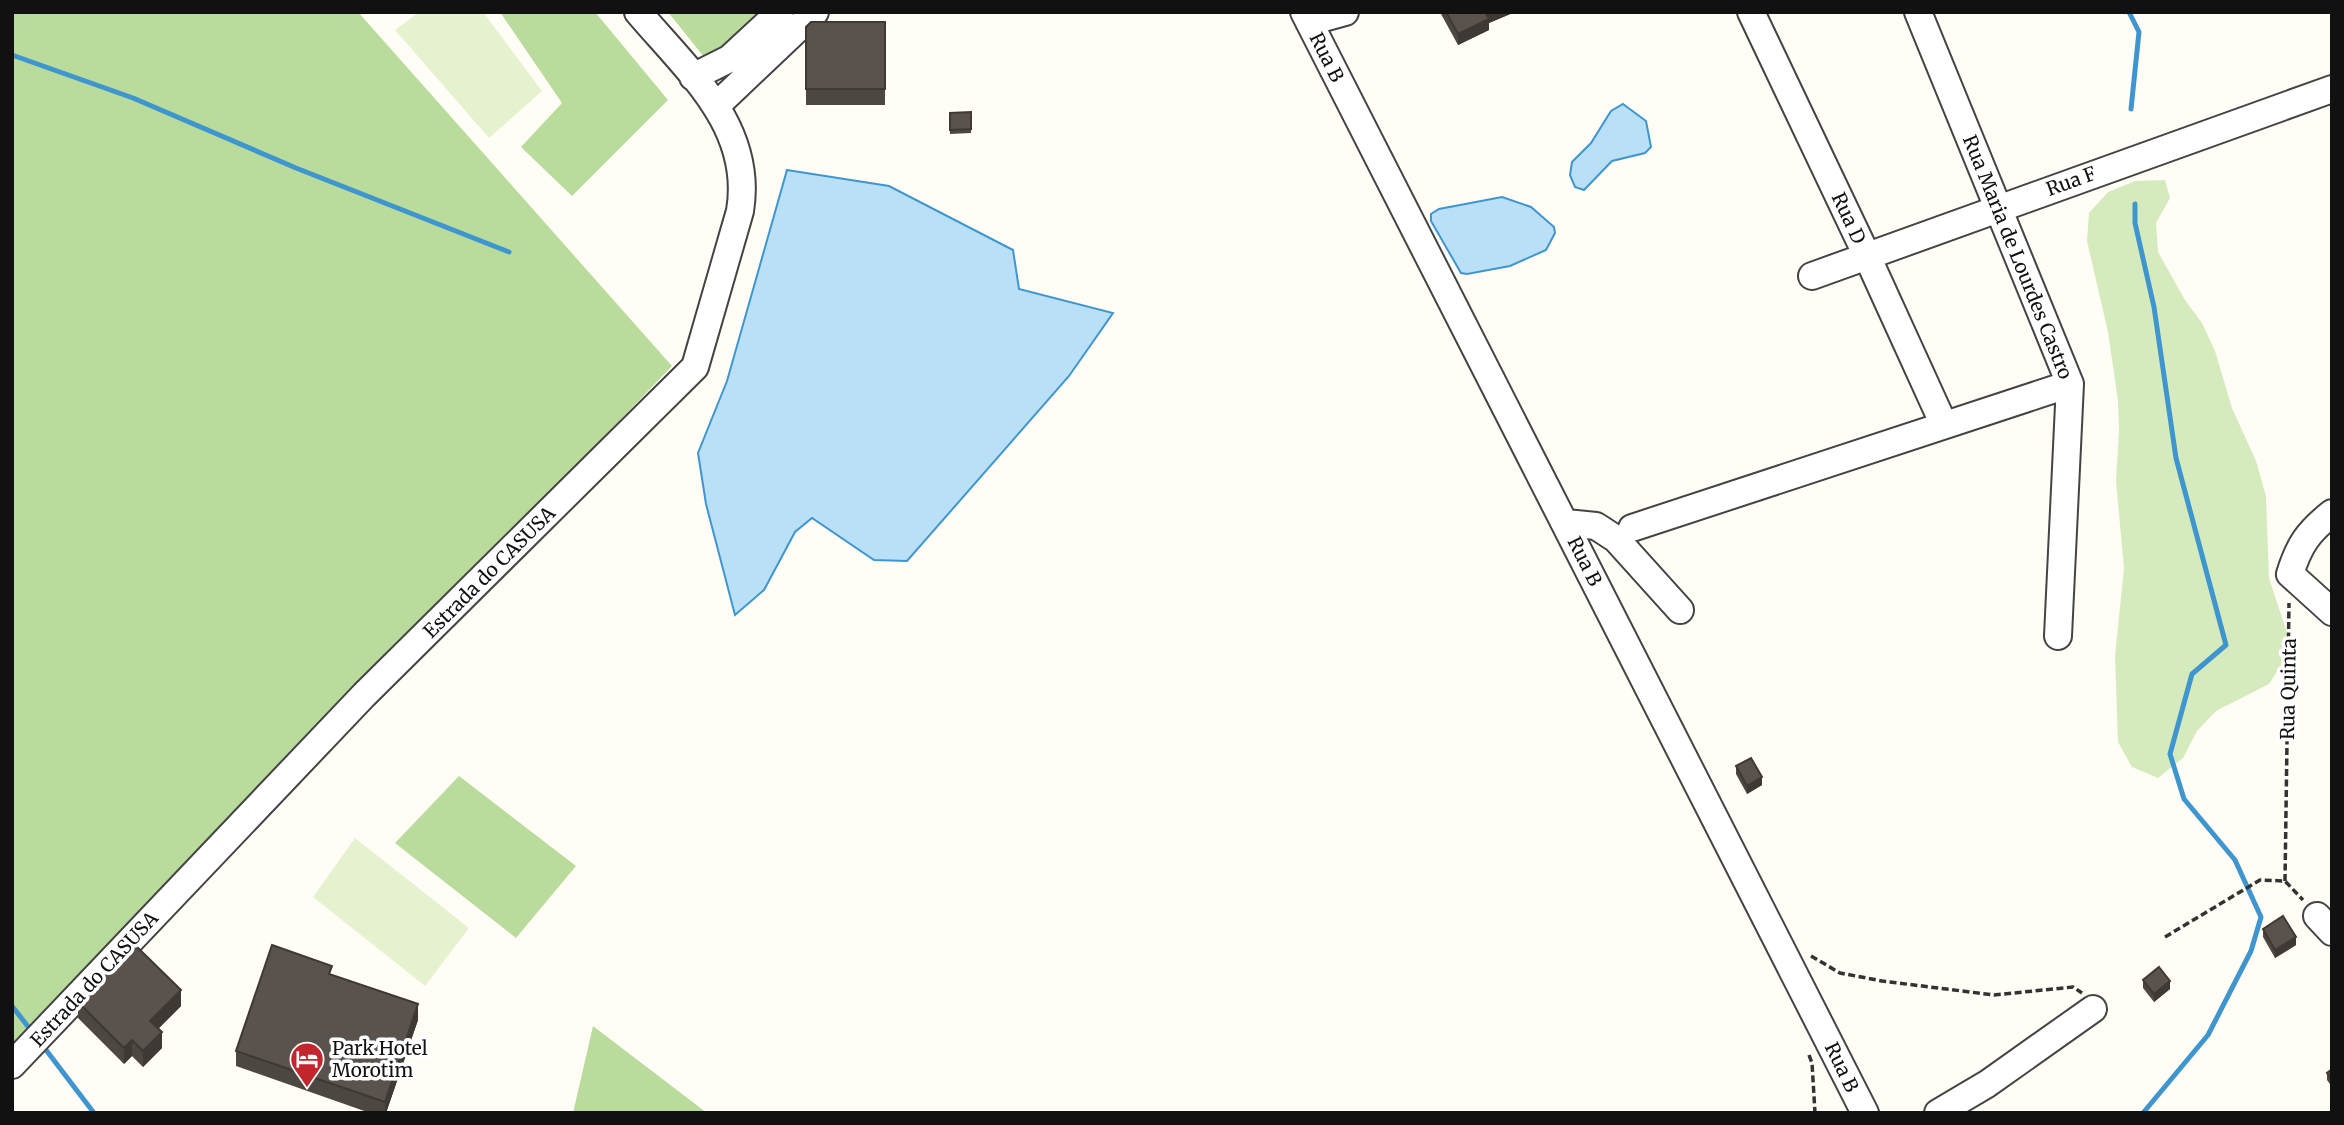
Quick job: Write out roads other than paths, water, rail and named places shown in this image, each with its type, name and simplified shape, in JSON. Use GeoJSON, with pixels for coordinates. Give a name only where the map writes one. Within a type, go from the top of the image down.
{"type":"FeatureCollection","features":[{"type":"Feature","properties":{"kind":"street","name":"Estrada do CASUSA"},"geometry":{"type":"LineString","coordinates":[[12,1065],[364,695],[695,367],[740,211],[744,187],[740,162],[732,134],[717,105],[638,12]]}},
{"type":"Feature","properties":{"kind":"street"},"geometry":{"type":"LineString","coordinates":[[717,105],[738,68],[780,12]]}},
{"type":"Feature","properties":{"kind":"street"},"geometry":{"type":"LineString","coordinates":[[693,77],[738,68],[815,12]]}},
{"type":"Feature","properties":{"kind":"street"},"geometry":{"type":"LineString","coordinates":[[1306,17],[1345,12]]}},
{"type":"Feature","properties":{"kind":"street","name":"Rua D"},"geometry":{"type":"LineString","coordinates":[[1751,12],[1944,425]]}},
{"type":"Feature","properties":{"kind":"street","name":"Rua Maria de Lourdes Castro"},"geometry":{"type":"LineString","coordinates":[[1918,12],[2070,384],[2058,636]]}},
{"type":"Feature","properties":{"kind":"street","name":"Rua B"},"geometry":{"type":"LineString","coordinates":[[1306,17],[1864,1112]]}},
{"type":"Feature","properties":{"kind":"street","name":"Rua F"},"geometry":{"type":"LineString","coordinates":[[1812,276],[2332,89]]}},
{"type":"Feature","properties":{"kind":"street"},"geometry":{"type":"LineString","coordinates":[[1632,528],[2070,384]]}},
{"type":"Feature","properties":{"kind":"street"},"geometry":{"type":"LineString","coordinates":[[2332,513],[2313,528],[2298,549],[2290,574],[2332,612]]}},
{"type":"Feature","properties":{"kind":"street"},"geometry":{"type":"LineString","coordinates":[[1566,523],[1596,526],[1616,539],[1680,610]]}},
{"type":"Feature","properties":{"kind":"street"},"geometry":{"type":"LineString","coordinates":[[1938,1113],[1987,1084],[2093,1009]]}},
{"type":"Feature","properties":{"kind":"water"},"geometry":{"type":"Polygon","coordinates":[[[1623,104],[1646,121],[1651,147],[1645,153],[1612,161],[1584,190],[1575,187],[1570,175],[1572,162],[1591,143],[1611,111],[1623,104]]]}},
{"type":"Feature","properties":{"kind":"water"},"geometry":{"type":"Polygon","coordinates":[[[787,170],[889,186],[1013,250],[1019,289],[1113,313],[1069,376],[907,561],[874,560],[812,518],[795,532],[764,590],[735,615],[706,504],[698,453],[727,381],[787,170]]]}},
{"type":"Feature","properties":{"kind":"water"},"geometry":{"type":"Polygon","coordinates":[[[1502,197],[1531,207],[1554,227],[1555,233],[1546,250],[1510,266],[1461,273],[1431,221],[1431,214],[1439,209],[1502,197]]]}},
{"type":"Feature","properties":{"kind":"waterway"},"geometry":{"type":"LineString","coordinates":[[2129,12],[2139,32],[2131,109]]}},
{"type":"Feature","properties":{"kind":"waterway"},"geometry":{"type":"LineString","coordinates":[[12,55],[133,98],[296,168],[509,252]]}},
{"type":"Feature","properties":{"kind":"waterway"},"geometry":{"type":"LineString","coordinates":[[2135,204],[2135,223],[2154,307],[2176,458],[2226,645],[2192,674],[2170,754],[2184,799],[2235,860],[2261,917],[2251,951],[2208,1035],[2143,1113]]}},
{"type":"Feature","properties":{"kind":"waterway"},"geometry":{"type":"LineString","coordinates":[[12,1006],[33,1033]]}},
{"type":"Feature","properties":{"kind":"waterway"},"geometry":{"type":"LineString","coordinates":[[43,1046],[94,1113]]}},
{"type":"Feature","properties":{"kind":"place","name":"Park Hotel Morotim"},"geometry":{"type":"Point","coordinates":[307,1089]}}]}
